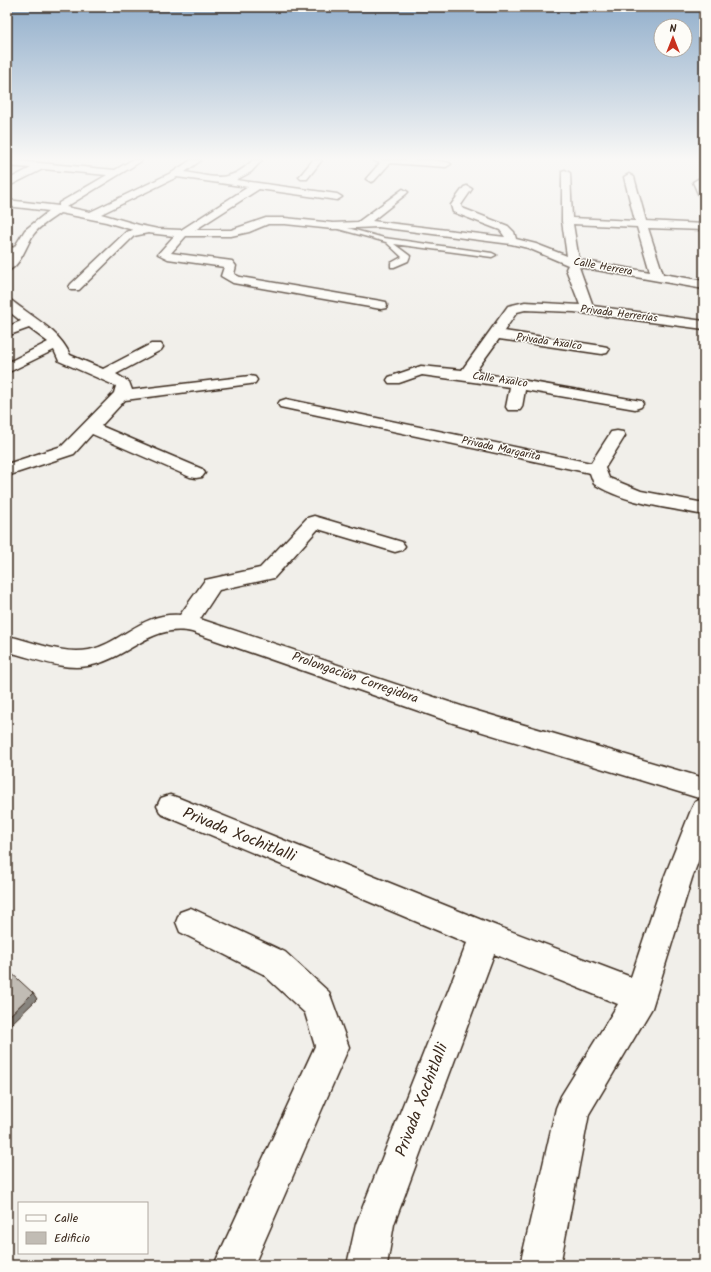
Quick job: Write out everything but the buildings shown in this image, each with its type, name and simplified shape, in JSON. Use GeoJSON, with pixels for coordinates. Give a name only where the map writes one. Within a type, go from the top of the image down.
{"type":"FeatureCollection","features":[{"type":"Feature","properties":{"kind":"street"},"geometry":{"type":"LineString","coordinates":[[7,267],[29,232],[45,219]]}},
{"type":"Feature","properties":{"kind":"street","name":"Calle Herrera"},"geometry":{"type":"LineString","coordinates":[[105,219],[148,230],[183,233],[231,233],[245,230],[260,223],[274,221],[333,226],[378,224],[511,241],[532,246],[574,263],[704,285]]}},
{"type":"Feature","properties":{"kind":"street"},"geometry":{"type":"LineString","coordinates":[[204,219],[183,233],[164,254],[168,256],[228,264],[230,266],[227,276],[237,280],[381,305]]}},
{"type":"Feature","properties":{"kind":"street"},"geometry":{"type":"LineString","coordinates":[[362,224],[368,219]]}},
{"type":"Feature","properties":{"kind":"street"},"geometry":{"type":"LineString","coordinates":[[482,219],[504,228],[509,232],[511,241]]}},
{"type":"Feature","properties":{"kind":"street"},"geometry":{"type":"LineString","coordinates":[[640,219],[658,277]]}},
{"type":"Feature","properties":{"kind":"street"},"geometry":{"type":"LineString","coordinates":[[588,310],[572,269],[574,263],[567,221],[704,227]]}},
{"type":"Feature","properties":{"kind":"street"},"geometry":{"type":"LineString","coordinates":[[75,287],[130,234],[148,230]]}},
{"type":"Feature","properties":{"kind":"street"},"geometry":{"type":"LineString","coordinates":[[7,471],[20,465],[68,450],[124,390],[124,385],[119,381],[64,358],[57,343],[8,306]]}},
{"type":"Feature","properties":{"kind":"street","name":"Privada Herrerías"},"geometry":{"type":"LineString","coordinates":[[534,306],[588,310],[704,325]]}},
{"type":"Feature","properties":{"kind":"street","name":"Calle Axalco"},"geometry":{"type":"LineString","coordinates":[[534,306],[518,307],[513,309],[466,375],[635,404]]}},
{"type":"Feature","properties":{"kind":"street"},"geometry":{"type":"LineString","coordinates":[[7,332],[31,322]]}},
{"type":"Feature","properties":{"kind":"street","name":"Privada Axalco"},"geometry":{"type":"LineString","coordinates":[[495,334],[602,350]]}},
{"type":"Feature","properties":{"kind":"street"},"geometry":{"type":"LineString","coordinates":[[7,369],[57,343]]}},
{"type":"Feature","properties":{"kind":"street"},"geometry":{"type":"LineString","coordinates":[[103,375],[156,347]]}},
{"type":"Feature","properties":{"kind":"street"},"geometry":{"type":"LineString","coordinates":[[394,380],[421,370],[466,375]]}},
{"type":"Feature","properties":{"kind":"street"},"geometry":{"type":"LineString","coordinates":[[120,396],[250,380]]}},
{"type":"Feature","properties":{"kind":"street"},"geometry":{"type":"LineString","coordinates":[[514,407],[518,383]]}},
{"type":"Feature","properties":{"kind":"street","name":"Privada Margarita"},"geometry":{"type":"LineString","coordinates":[[286,404],[596,469]]}},
{"type":"Feature","properties":{"kind":"street"},"geometry":{"type":"LineString","coordinates":[[90,427],[196,473]]}},
{"type":"Feature","properties":{"kind":"street"},"geometry":{"type":"LineString","coordinates":[[617,436],[596,469],[599,472],[600,480],[612,487],[638,495],[704,509]]}},
{"type":"Feature","properties":{"kind":"street"},"geometry":{"type":"LineString","coordinates":[[185,624],[212,585],[267,573],[314,522],[395,546]]}},
{"type":"Feature","properties":{"kind":"street","name":"Prolongación Corregidora"},"geometry":{"type":"LineString","coordinates":[[7,644],[70,658],[88,658],[107,652],[152,627],[167,622],[208,628],[462,716],[704,789]]}},
{"type":"Feature","properties":{"kind":"street","name":"Privada Xochitlalli"},"geometry":{"type":"LineString","coordinates":[[170,806],[485,936],[641,997]]}},
{"type":"Feature","properties":{"kind":"street"},"geometry":{"type":"LineString","coordinates":[[540,1265],[573,1108],[641,997],[678,878],[704,810]]}},
{"type":"Feature","properties":{"kind":"street"},"geometry":{"type":"LineString","coordinates":[[191,922],[274,963],[318,1003],[332,1047],[234,1265]]}},
{"type":"Feature","properties":{"kind":"street","name":"Privada Xochitlalli"},"geometry":{"type":"LineString","coordinates":[[367,1265],[375,1224],[485,936]]}},
{"type":"Feature","properties":{"kind":"lane"},"geometry":{"type":"LineString","coordinates":[[333,226],[384,240],[492,255]]}},
{"type":"Feature","properties":{"kind":"lane"},"geometry":{"type":"LineString","coordinates":[[384,240],[406,256],[405,259],[394,265]]}},
{"type":"Feature","properties":{"kind":"lane"},"geometry":{"type":"LineString","coordinates":[[7,249],[19,250]]}}]}
